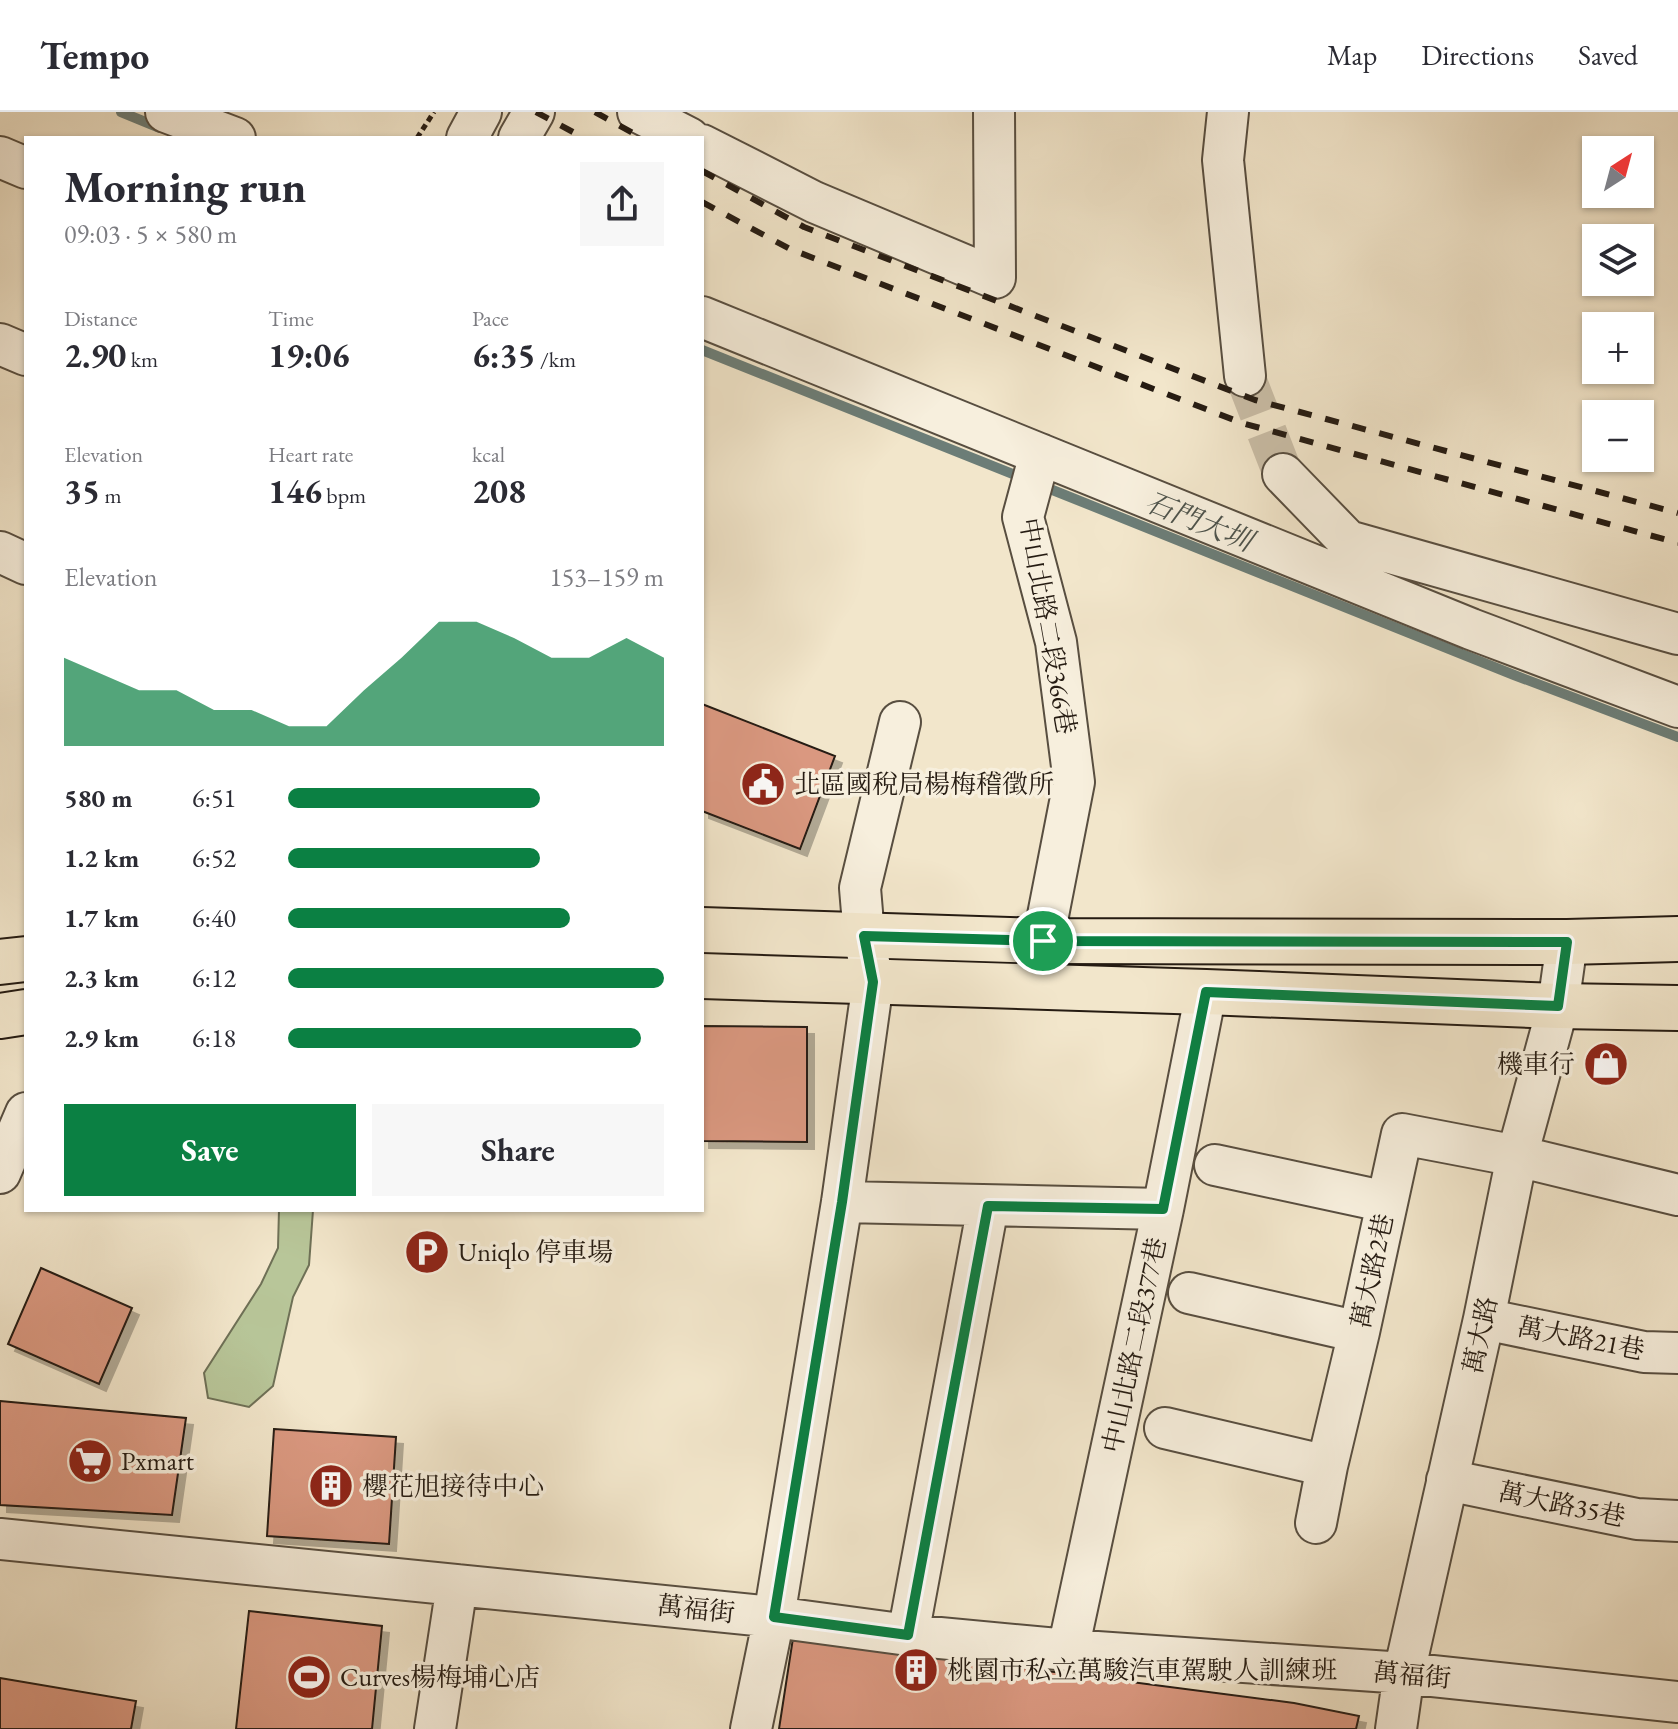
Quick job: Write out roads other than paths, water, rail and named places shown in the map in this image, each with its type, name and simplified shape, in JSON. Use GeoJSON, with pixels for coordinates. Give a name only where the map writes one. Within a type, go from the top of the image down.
{"type":"FeatureCollection","features":[{"type":"Feature","properties":{"kind":"main road"},"geometry":{"type":"LineString","coordinates":[[704,930],[1043,941],[1567,942],[1678,939]]}},
{"type":"Feature","properties":{"kind":"main road"},"geometry":{"type":"LineString","coordinates":[[0,962],[24,959]]}},
{"type":"Feature","properties":{"kind":"main road"},"geometry":{"type":"LineString","coordinates":[[704,976],[1678,1008]]}},
{"type":"Feature","properties":{"kind":"main road"},"geometry":{"type":"LineString","coordinates":[[0,1016],[24,1012]]}},
{"type":"Feature","properties":{"kind":"street"},"geometry":{"type":"LineString","coordinates":[[166,112],[230,136]]}},
{"type":"Feature","properties":{"kind":"street"},"geometry":{"type":"LineString","coordinates":[[468,136],[481,112]]}},
{"type":"Feature","properties":{"kind":"street"},"geometry":{"type":"LineString","coordinates":[[520,136],[534,112]]}},
{"type":"Feature","properties":{"kind":"street"},"geometry":{"type":"LineString","coordinates":[[638,112],[685,136]]}},
{"type":"Feature","properties":{"kind":"street"},"geometry":{"type":"LineString","coordinates":[[704,146],[814,202],[995,278],[994,112]]}},
{"type":"Feature","properties":{"kind":"street"},"geometry":{"type":"LineString","coordinates":[[1228,112],[1223,160],[1245,376]]}},
{"type":"Feature","properties":{"kind":"street"},"geometry":{"type":"LineString","coordinates":[[0,157],[24,167]]}},
{"type":"Feature","properties":{"kind":"street"},"geometry":{"type":"LineString","coordinates":[[704,318],[1035,473],[1471,629],[1678,707]]}},
{"type":"Feature","properties":{"kind":"street"},"geometry":{"type":"LineString","coordinates":[[0,344],[24,354]]}},
{"type":"Feature","properties":{"kind":"street","name":"中山北路二段366巷"},"geometry":{"type":"LineString","coordinates":[[1035,473],[1023,517],[1056,642],[1074,782],[1043,941]]}},
{"type":"Feature","properties":{"kind":"street"},"geometry":{"type":"LineString","coordinates":[[1283,474],[1348,541],[1678,634]]}},
{"type":"Feature","properties":{"kind":"street"},"geometry":{"type":"LineString","coordinates":[[0,552],[24,563]]}},
{"type":"Feature","properties":{"kind":"street"},"geometry":{"type":"LineString","coordinates":[[751,1729],[774,1617],[842,1202],[873,982],[864,936],[860,888],[900,722]]}},
{"type":"Feature","properties":{"kind":"street","name":"萬大路"},"geometry":{"type":"LineString","coordinates":[[1396,1729],[1404,1673],[1484,1319],[1517,1156],[1558,1006],[1567,942]]}},
{"type":"Feature","properties":{"kind":"street","name":"中山北路二段377巷"},"geometry":{"type":"LineString","coordinates":[[1068,1650],[1163,1209],[1206,992]]}},
{"type":"Feature","properties":{"kind":"street"},"geometry":{"type":"LineString","coordinates":[[0,1173],[24,1118]]}},
{"type":"Feature","properties":{"kind":"street","name":"萬大路2巷"},"geometry":{"type":"LineString","coordinates":[[1316,1523],[1402,1134],[1517,1156]]}},
{"type":"Feature","properties":{"kind":"street"},"geometry":{"type":"LineString","coordinates":[[1517,1156],[1678,1195]]}},
{"type":"Feature","properties":{"kind":"street"},"geometry":{"type":"LineString","coordinates":[[1215,1165],[1387,1202]]}},
{"type":"Feature","properties":{"kind":"street"},"geometry":{"type":"LineString","coordinates":[[842,1202],[1163,1209]]}},
{"type":"Feature","properties":{"kind":"street"},"geometry":{"type":"LineString","coordinates":[[908,1635],[988,1206]]}},
{"type":"Feature","properties":{"kind":"street"},"geometry":{"type":"LineString","coordinates":[[1189,1293],[1359,1332]]}},
{"type":"Feature","properties":{"kind":"street","name":"萬大路21巷"},"geometry":{"type":"LineString","coordinates":[[1484,1319],[1644,1352],[1678,1353]]}},
{"type":"Feature","properties":{"kind":"street"},"geometry":{"type":"LineString","coordinates":[[1165,1428],[1327,1466]]}},
{"type":"Feature","properties":{"kind":"street","name":"萬大路35巷"},"geometry":{"type":"LineString","coordinates":[[1447,1480],[1637,1519],[1678,1521]]}},
{"type":"Feature","properties":{"kind":"street","name":"萬福街"},"geometry":{"type":"LineString","coordinates":[[0,1539],[774,1617],[908,1635],[1068,1650],[1404,1673],[1678,1702]]}},
{"type":"Feature","properties":{"kind":"street"},"geometry":{"type":"LineString","coordinates":[[435,1729],[457,1585]]}},
{"type":"Feature","properties":{"kind":"waterway","name":"石門大圳"},"geometry":{"type":"LineString","coordinates":[[121,112],[160,128]]}},
{"type":"Feature","properties":{"kind":"waterway","name":"石門大圳"},"geometry":{"type":"LineString","coordinates":[[704,351],[1025,479]]}},
{"type":"Feature","properties":{"kind":"waterway","name":"石門大圳"},"geometry":{"type":"LineString","coordinates":[[1040,485],[1514,675],[1678,737]]}},
{"type":"Feature","properties":{"kind":"tunnel"},"geometry":{"type":"LineString","coordinates":[[1245,376],[1283,474]]}},
{"type":"Feature","properties":{"kind":"railway"},"geometry":{"type":"LineString","coordinates":[[536,112],[580,136]]}},
{"type":"Feature","properties":{"kind":"railway"},"geometry":{"type":"LineString","coordinates":[[595,112],[638,136]]}},
{"type":"Feature","properties":{"kind":"railway"},"geometry":{"type":"LineString","coordinates":[[704,172],[804,227],[1255,400],[1678,513]]}},
{"type":"Feature","properties":{"kind":"railway"},"geometry":{"type":"LineString","coordinates":[[704,203],[790,249],[1242,423],[1678,543]]}},
{"type":"Feature","properties":{"kind":"place","name":"北區國稅局楊梅稽徵所"},"geometry":{"type":"Point","coordinates":[763,784]}},
{"type":"Feature","properties":{"kind":"place","name":"機車行"},"geometry":{"type":"Point","coordinates":[1606,1064]}},
{"type":"Feature","properties":{"kind":"place","name":"Uniqlo 停車場"},"geometry":{"type":"Point","coordinates":[427,1252]}},
{"type":"Feature","properties":{"kind":"place","name":"Pxmart"},"geometry":{"type":"Point","coordinates":[90,1461]}},
{"type":"Feature","properties":{"kind":"place","name":"櫻花旭接待中心"},"geometry":{"type":"Point","coordinates":[331,1486]}},
{"type":"Feature","properties":{"kind":"place","name":"桃園市私立萬駿汽車駕駛人訓練班"},"geometry":{"type":"Point","coordinates":[916,1670]}},
{"type":"Feature","properties":{"kind":"place","name":"Curves楊梅埔心店"},"geometry":{"type":"Point","coordinates":[309,1677]}}]}
